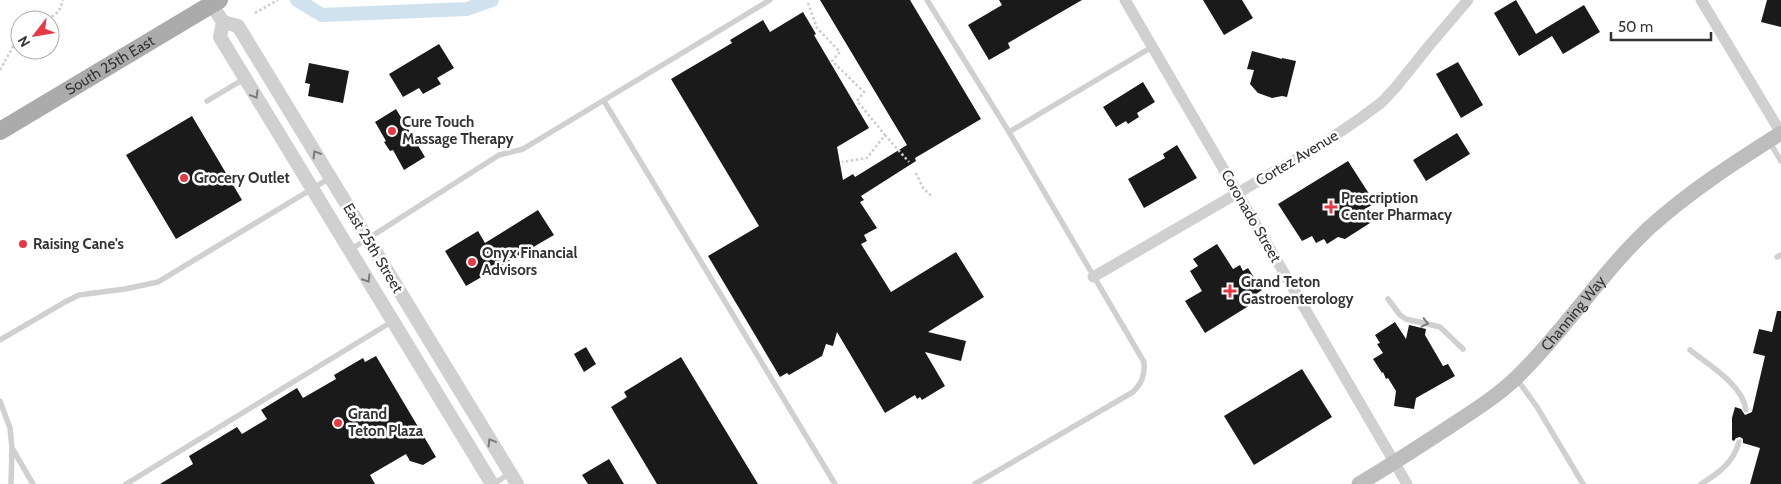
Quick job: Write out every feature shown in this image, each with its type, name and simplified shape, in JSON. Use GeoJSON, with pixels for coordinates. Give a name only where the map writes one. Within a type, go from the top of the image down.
{"type":"FeatureCollection","features":[{"type":"Feature","properties":{"kind":"main road","name":"South 25th East"},"geometry":{"type":"LineString","coordinates":[[0,131],[213,2]]}},
{"type":"Feature","properties":{"kind":"main road","name":"Channing Way"},"geometry":{"type":"LineString","coordinates":[[1360,484],[1487,402],[1516,378],[1615,264],[1649,229],[1686,197],[1739,158],[1777,136]]}},
{"type":"Feature","properties":{"kind":"street","name":"Coronado Street"},"geometry":{"type":"LineString","coordinates":[[1125,0],[1407,484]]}},
{"type":"Feature","properties":{"kind":"street","name":"Cortez Avenue"},"geometry":{"type":"LineString","coordinates":[[1094,277],[1324,143],[1382,102],[1468,0]]}},
{"type":"Feature","properties":{"kind":"street"},"geometry":{"type":"LineString","coordinates":[[1701,0],[1777,136]]}},
{"type":"Feature","properties":{"kind":"street","name":"East 25th Street"},"geometry":{"type":"LineString","coordinates":[[213,2],[223,22],[220,37],[493,484]]}},
{"type":"Feature","properties":{"kind":"street","name":"East 25th Street"},"geometry":{"type":"LineString","coordinates":[[223,22],[238,26],[513,479]]}},
{"type":"Feature","properties":{"kind":"lane"},"geometry":{"type":"LineString","coordinates":[[350,250],[499,155],[523,149],[770,0]]}},
{"type":"Feature","properties":{"kind":"lane"},"geometry":{"type":"LineString","coordinates":[[927,0],[1009,132],[1144,362],[1145,372],[1141,385],[1133,392],[975,484]]}},
{"type":"Feature","properties":{"kind":"lane"},"geometry":{"type":"LineString","coordinates":[[1009,132],[1152,47]]}},
{"type":"Feature","properties":{"kind":"lane"},"geometry":{"type":"LineString","coordinates":[[207,101],[245,78]]}},
{"type":"Feature","properties":{"kind":"lane"},"geometry":{"type":"LineString","coordinates":[[604,101],[835,484]]}},
{"type":"Feature","properties":{"kind":"lane"},"geometry":{"type":"LineString","coordinates":[[1777,136],[1781,161]]}},
{"type":"Feature","properties":{"kind":"lane"},"geometry":{"type":"LineString","coordinates":[[0,340],[79,295],[126,289],[158,282],[330,178]]}},
{"type":"Feature","properties":{"kind":"lane"},"geometry":{"type":"LineString","coordinates":[[1388,299],[1400,315],[1406,319],[1440,327],[1463,349]]}},
{"type":"Feature","properties":{"kind":"lane"},"geometry":{"type":"LineString","coordinates":[[126,484],[393,320]]}},
{"type":"Feature","properties":{"kind":"lane"},"geometry":{"type":"LineString","coordinates":[[1690,350],[1737,388],[1746,403],[1746,410]]}},
{"type":"Feature","properties":{"kind":"lane"},"geometry":{"type":"LineString","coordinates":[[1516,378],[1537,407],[1583,484]]}},
{"type":"Feature","properties":{"kind":"lane"},"geometry":{"type":"LineString","coordinates":[[0,401],[10,428],[12,448],[11,484]]}},
{"type":"Feature","properties":{"kind":"lane"},"geometry":{"type":"LineString","coordinates":[[1701,484],[1722,470],[1734,456],[1739,442]]}},
{"type":"Feature","properties":{"kind":"lane"},"geometry":{"type":"LineString","coordinates":[[12,448],[34,484]]}},
{"type":"Feature","properties":{"kind":"lane"},"geometry":{"type":"LineString","coordinates":[[493,484],[513,479]]}},
{"type":"Feature","properties":{"kind":"path"},"geometry":{"type":"LineString","coordinates":[[255,13],[278,0]]}},
{"type":"Feature","properties":{"kind":"path"},"geometry":{"type":"LineString","coordinates":[[808,3],[817,28],[840,52],[832,61],[864,92],[857,101],[909,162]]}},
{"type":"Feature","properties":{"kind":"path"},"geometry":{"type":"LineString","coordinates":[[0,70],[10,52]]}},
{"type":"Feature","properties":{"kind":"path"},"geometry":{"type":"LineString","coordinates":[[842,162],[867,158],[885,134]]}},
{"type":"Feature","properties":{"kind":"path"},"geometry":{"type":"LineString","coordinates":[[916,173],[923,188],[930,196]]}},
{"type":"Feature","properties":{"kind":"building"},"geometry":{"type":"Polygon","coordinates":[[[820,0],[910,0],[981,119],[915,158],[916,161],[861,196],[864,200],[860,202],[877,228],[864,235],[867,241],[861,244],[891,292],[956,252],[984,297],[928,332],[966,341],[961,361],[925,352],[945,386],[922,400],[920,397],[917,399],[915,395],[885,413],[837,332],[833,346],[826,344],[822,356],[789,375],[787,373],[780,377],[708,256],[759,226],[671,79],[732,43],[730,40],[763,20],[770,32],[803,12],[816,34],[814,35],[869,128],[837,147],[843,180],[853,174],[855,177],[907,145],[820,0]]]}},
{"type":"Feature","properties":{"kind":"building"},"geometry":{"type":"Polygon","coordinates":[[[999,0],[1082,0],[1008,43],[1010,48],[989,60],[968,25],[1002,5],[999,0]]]}},
{"type":"Feature","properties":{"kind":"building"},"geometry":{"type":"Polygon","coordinates":[[[1203,0],[1242,0],[1253,18],[1224,35],[1203,0]]]}},
{"type":"Feature","properties":{"kind":"building"},"geometry":{"type":"Polygon","coordinates":[[[1516,0],[1536,34],[1584,5],[1600,32],[1563,54],[1552,36],[1519,56],[1494,13],[1516,0]]]}},
{"type":"Feature","properties":{"kind":"building"},"geometry":{"type":"Polygon","coordinates":[[[1767,0],[1781,0],[1781,27],[1761,22],[1767,0]]]}},
{"type":"Feature","properties":{"kind":"building"},"geometry":{"type":"Polygon","coordinates":[[[439,44],[454,68],[437,78],[441,84],[423,94],[419,88],[403,97],[389,74],[439,44]]]}},
{"type":"Feature","properties":{"kind":"building"},"geometry":{"type":"Polygon","coordinates":[[[1252,51],[1296,61],[1287,97],[1272,98],[1258,93],[1250,84],[1254,70],[1247,69],[1252,51]]]}},
{"type":"Feature","properties":{"kind":"building"},"geometry":{"type":"Polygon","coordinates":[[[1458,62],[1483,105],[1461,118],[1436,74],[1458,62]]]}},
{"type":"Feature","properties":{"kind":"building"},"geometry":{"type":"Polygon","coordinates":[[[309,63],[349,71],[343,103],[308,96],[310,84],[305,83],[309,63]]]}},
{"type":"Feature","properties":{"kind":"building"},"geometry":{"type":"Polygon","coordinates":[[[1143,82],[1155,102],[1137,113],[1139,117],[1128,124],[1126,121],[1116,127],[1103,107],[1143,82]]]}},
{"type":"Feature","properties":{"kind":"building"},"geometry":{"type":"Polygon","coordinates":[[[396,109],[425,157],[404,170],[393,150],[390,151],[384,142],[386,141],[375,122],[396,109]]]}},
{"type":"Feature","properties":{"kind":"building","name":"Grocery Outlet"},"geometry":{"type":"Polygon","coordinates":[[[192,116],[242,200],[176,239],[126,155],[192,116]]]}},
{"type":"Feature","properties":{"kind":"building"},"geometry":{"type":"Polygon","coordinates":[[[1457,133],[1470,154],[1426,181],[1413,160],[1457,133]]]}},
{"type":"Feature","properties":{"kind":"building"},"geometry":{"type":"Polygon","coordinates":[[[1177,145],[1197,178],[1144,208],[1128,179],[1165,158],[1163,154],[1177,145]]]}},
{"type":"Feature","properties":{"kind":"building"},"geometry":{"type":"Polygon","coordinates":[[[1348,161],[1375,203],[1362,211],[1370,223],[1345,239],[1338,237],[1327,244],[1324,239],[1316,243],[1312,236],[1302,241],[1278,204],[1348,161]]]}},
{"type":"Feature","properties":{"kind":"building"},"geometry":{"type":"Polygon","coordinates":[[[538,210],[554,235],[466,286],[445,251],[478,231],[485,243],[538,210]]]}},
{"type":"Feature","properties":{"kind":"building"},"geometry":{"type":"Polygon","coordinates":[[[1217,244],[1233,269],[1240,265],[1243,271],[1248,268],[1262,290],[1256,294],[1260,299],[1205,333],[1185,301],[1202,291],[1190,271],[1198,266],[1193,259],[1217,244]]]}},
{"type":"Feature","properties":{"kind":"building"},"geometry":{"type":"Polygon","coordinates":[[[1777,311],[1781,311],[1781,484],[1750,484],[1760,448],[1743,443],[1743,439],[1740,437],[1734,441],[1732,440],[1732,418],[1735,407],[1741,409],[1745,415],[1752,412],[1765,356],[1753,353],[1759,329],[1772,332],[1777,311]]]}},
{"type":"Feature","properties":{"kind":"building"},"geometry":{"type":"Polygon","coordinates":[[[1395,322],[1406,339],[1409,325],[1426,329],[1425,335],[1443,366],[1448,364],[1455,376],[1416,398],[1414,409],[1394,406],[1396,391],[1373,359],[1383,353],[1377,344],[1380,343],[1375,335],[1395,322]]]}},
{"type":"Feature","properties":{"kind":"building"},"geometry":{"type":"Polygon","coordinates":[[[586,347],[596,364],[584,372],[574,354],[586,347]]]}},
{"type":"Feature","properties":{"kind":"building","name":"Grand Teton Plaza"},"geometry":{"type":"Polygon","coordinates":[[[376,356],[436,457],[423,465],[410,461],[406,454],[370,475],[375,484],[160,484],[193,464],[189,456],[237,427],[242,434],[267,419],[261,410],[297,388],[303,398],[336,379],[334,375],[363,358],[365,362],[376,356]]]}},
{"type":"Feature","properties":{"kind":"building"},"geometry":{"type":"Polygon","coordinates":[[[681,357],[758,484],[657,484],[611,407],[627,397],[624,392],[681,357]]]}},
{"type":"Feature","properties":{"kind":"building"},"geometry":{"type":"Polygon","coordinates":[[[1302,369],[1332,417],[1254,465],[1224,416],[1302,369]]]}},
{"type":"Feature","properties":{"kind":"building"},"geometry":{"type":"Polygon","coordinates":[[[609,459],[624,484],[588,484],[582,475],[609,459]]]}},
{"type":"Feature","properties":{"kind":"waterway"},"geometry":{"type":"LineString","coordinates":[[297,0],[322,15],[467,9],[492,0]]}},
{"type":"Feature","properties":{"kind":"place","name":"Cure Touch Massage Therapy"},"geometry":{"type":"Point","coordinates":[392,131]}},
{"type":"Feature","properties":{"kind":"place","name":"Grocery Outlet"},"geometry":{"type":"Point","coordinates":[184,178]}},
{"type":"Feature","properties":{"kind":"place","name":"Prescription Center Pharmacy"},"geometry":{"type":"Point","coordinates":[1331,207]}},
{"type":"Feature","properties":{"kind":"place","name":"Raising Cane's"},"geometry":{"type":"Point","coordinates":[23,244]}},
{"type":"Feature","properties":{"kind":"place","name":"Onyx Financial Advisors"},"geometry":{"type":"Point","coordinates":[472,262]}},
{"type":"Feature","properties":{"kind":"place","name":"Grand Teton Gastroenterology"},"geometry":{"type":"Point","coordinates":[1230,291]}},
{"type":"Feature","properties":{"kind":"place","name":"Grand Teton Plaza"},"geometry":{"type":"Point","coordinates":[338,423]}}]}
